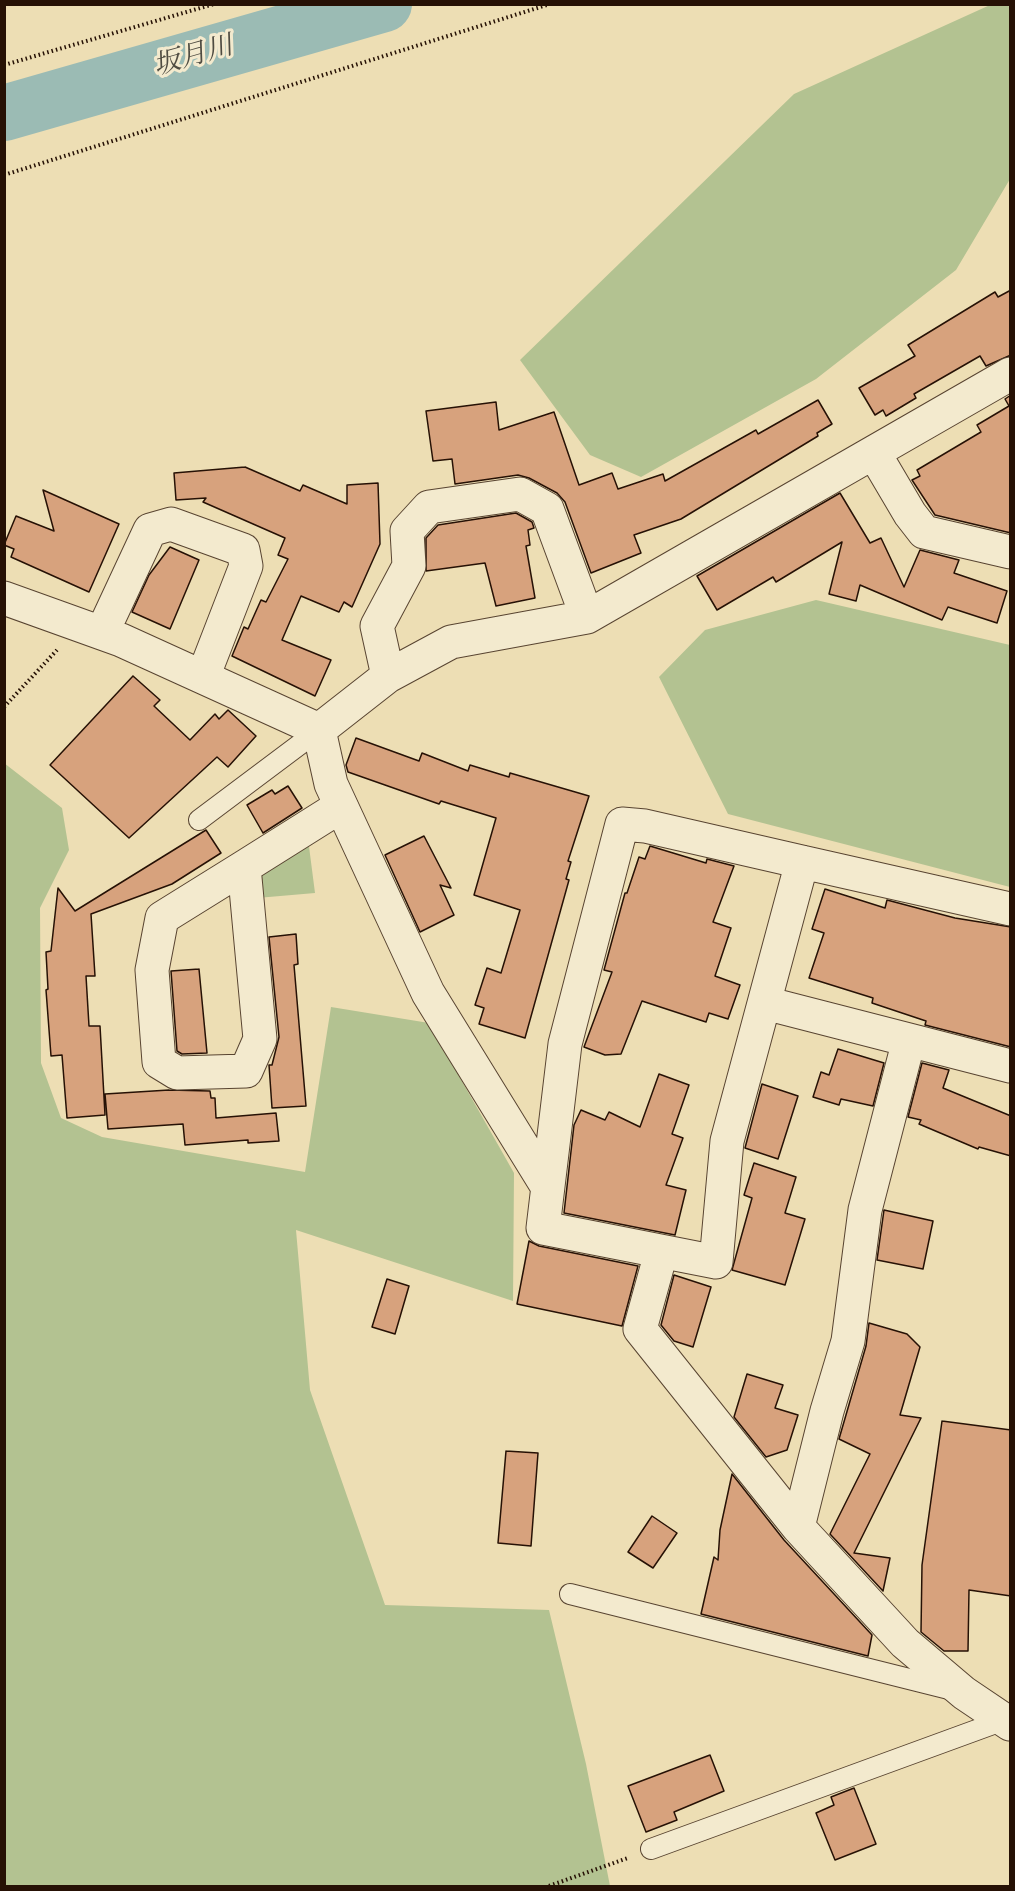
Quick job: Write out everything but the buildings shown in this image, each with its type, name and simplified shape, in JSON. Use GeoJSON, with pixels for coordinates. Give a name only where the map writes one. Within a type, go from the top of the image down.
{"type":"FeatureCollection","features":[{"type":"Feature","properties":{"kind":"street"},"geometry":{"type":"LineString","coordinates":[[319,730],[388,676],[451,642],[586,617],[1011,374]]}},
{"type":"Feature","properties":{"kind":"street"},"geometry":{"type":"LineString","coordinates":[[874,453],[910,514],[924,532],[1011,552]]}},
{"type":"Feature","properties":{"kind":"street"},"geometry":{"type":"LineString","coordinates":[[388,676],[377,626],[409,566],[407,531],[429,507],[520,494],[547,509],[586,617]]}},
{"type":"Feature","properties":{"kind":"street"},"geometry":{"type":"LineString","coordinates":[[90,629],[150,530],[171,524],[243,550],[246,566],[202,677]]}},
{"type":"Feature","properties":{"kind":"street"},"geometry":{"type":"LineString","coordinates":[[4,597],[90,629],[319,730]]}},
{"type":"Feature","properties":{"kind":"street"},"geometry":{"type":"LineString","coordinates":[[319,730],[331,784],[428,993],[547,1186]]}},
{"type":"Feature","properties":{"kind":"street"},"geometry":{"type":"LineString","coordinates":[[244,867],[260,1039],[246,1071],[177,1073],[159,1062],[152,970],[162,918],[341,806]]}},
{"type":"Feature","properties":{"kind":"street"},"geometry":{"type":"LineString","coordinates":[[802,862],[727,1141],[716,1262],[543,1228],[565,1044],[622,824],[645,825],[1011,909]]}},
{"type":"Feature","properties":{"kind":"street"},"geometry":{"type":"LineString","coordinates":[[765,1003],[1011,1066]]}},
{"type":"Feature","properties":{"kind":"street"},"geometry":{"type":"LineString","coordinates":[[798,1527],[827,1411],[848,1341],[865,1210],[909,1040]]}},
{"type":"Feature","properties":{"kind":"street"},"geometry":{"type":"LineString","coordinates":[[661,1253],[640,1329],[798,1527],[905,1643],[964,1693],[1008,1713]]}},
{"type":"Feature","properties":{"kind":"lane"},"geometry":{"type":"LineString","coordinates":[[200,820],[319,730]]}},
{"type":"Feature","properties":{"kind":"lane"},"geometry":{"type":"LineString","coordinates":[[570,1594],[964,1693]]}},
{"type":"Feature","properties":{"kind":"lane"},"geometry":{"type":"LineString","coordinates":[[651,1849],[1008,1713]]}},
{"type":"Feature","properties":{"kind":"path"},"geometry":{"type":"LineString","coordinates":[[4,65],[214,4]]}},
{"type":"Feature","properties":{"kind":"path"},"geometry":{"type":"LineString","coordinates":[[4,174],[547,5]]}},
{"type":"Feature","properties":{"kind":"path"},"geometry":{"type":"LineString","coordinates":[[4,707],[90,629]]}},
{"type":"Feature","properties":{"kind":"path"},"geometry":{"type":"LineString","coordinates":[[549,1887],[651,1849]]}},
{"type":"Feature","properties":{"kind":"green space"},"geometry":{"type":"Polygon","coordinates":[[[990,5],[1010,5],[1010,179],[956,270],[816,379],[641,477],[590,455],[520,360],[794,94],[990,5]]]}},
{"type":"Feature","properties":{"kind":"green space"},"geometry":{"type":"Polygon","coordinates":[[[816,600],[1010,645],[1010,887],[728,814],[659,677],[705,630],[816,600]]]}},
{"type":"Feature","properties":{"kind":"green space"},"geometry":{"type":"Polygon","coordinates":[[[4,763],[62,808],[69,850],[40,908],[41,1063],[61,1118],[102,1137],[305,1172],[331,1007],[429,1023],[514,1173],[513,1301],[296,1230],[310,1390],[385,1605],[549,1610],[586,1764],[610,1886],[5,1886],[4,763]]]}},
{"type":"Feature","properties":{"kind":"green space"},"geometry":{"type":"Polygon","coordinates":[[[307,831],[315,893],[257,898],[258,868],[307,831]]]}},
{"type":"Feature","properties":{"kind":"waterway","name":"坂月川"},"geometry":{"type":"LineString","coordinates":[[4,113],[384,4]]}}]}
